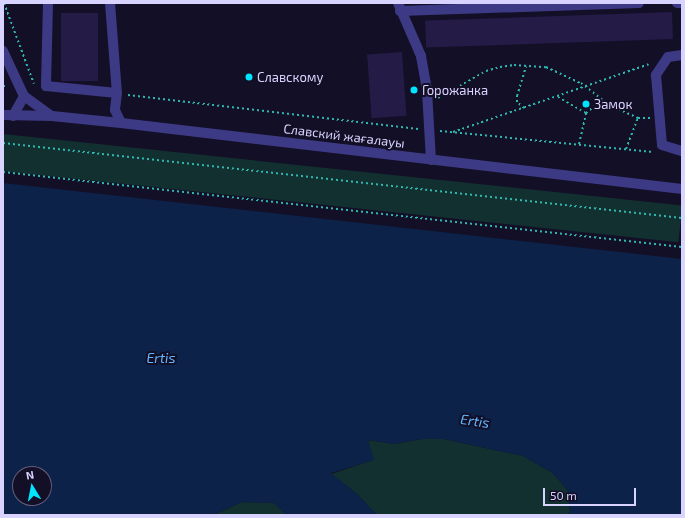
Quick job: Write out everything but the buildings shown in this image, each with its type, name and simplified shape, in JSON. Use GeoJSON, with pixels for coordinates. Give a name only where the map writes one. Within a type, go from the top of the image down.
{"type":"FeatureCollection","features":[{"type":"Feature","properties":{"kind":"street"},"geometry":{"type":"LineString","coordinates":[[48,3],[46,86],[117,94]]}},
{"type":"Feature","properties":{"kind":"street"},"geometry":{"type":"LineString","coordinates":[[110,3],[117,94],[115,110],[121,123]]}},
{"type":"Feature","properties":{"kind":"street"},"geometry":{"type":"LineString","coordinates":[[431,160],[427,91],[421,56],[399,7],[640,3]]}},
{"type":"Feature","properties":{"kind":"street"},"geometry":{"type":"LineString","coordinates":[[677,3],[682,3]]}},
{"type":"Feature","properties":{"kind":"street"},"geometry":{"type":"LineString","coordinates":[[3,51],[22,91],[52,116]]}},
{"type":"Feature","properties":{"kind":"street"},"geometry":{"type":"LineString","coordinates":[[682,55],[668,57],[656,75],[662,145],[682,151]]}},
{"type":"Feature","properties":{"kind":"street"},"geometry":{"type":"LineString","coordinates":[[8,115],[22,91]]}},
{"type":"Feature","properties":{"kind":"street","name":"Славский жағалауы"},"geometry":{"type":"LineString","coordinates":[[8,115],[52,116],[121,123],[682,189]]}},
{"type":"Feature","properties":{"kind":"path"},"geometry":{"type":"LineString","coordinates":[[3,86],[22,91],[36,88],[4,3]]}},
{"type":"Feature","properties":{"kind":"path"},"geometry":{"type":"LineString","coordinates":[[452,132],[668,57]]}},
{"type":"Feature","properties":{"kind":"path"},"geometry":{"type":"LineString","coordinates":[[437,100],[439,96],[486,71],[514,65],[546,67],[564,74],[585,86],[602,100],[638,118],[653,118]]}},
{"type":"Feature","properties":{"kind":"path"},"geometry":{"type":"LineString","coordinates":[[524,108],[517,102],[517,96],[526,66]]}},
{"type":"Feature","properties":{"kind":"path"},"geometry":{"type":"LineString","coordinates":[[117,94],[429,130],[661,152]]}},
{"type":"Feature","properties":{"kind":"path"},"geometry":{"type":"LineString","coordinates":[[557,96],[586,113]]}},
{"type":"Feature","properties":{"kind":"path"},"geometry":{"type":"LineString","coordinates":[[579,144],[586,113],[602,100]]}},
{"type":"Feature","properties":{"kind":"path"},"geometry":{"type":"LineString","coordinates":[[626,149],[638,118]]}},
{"type":"Feature","properties":{"kind":"path"},"geometry":{"type":"LineString","coordinates":[[3,143],[682,218]]}},
{"type":"Feature","properties":{"kind":"path"},"geometry":{"type":"LineString","coordinates":[[3,172],[682,247]]}},
{"type":"Feature","properties":{"kind":"green space"},"geometry":{"type":"Polygon","coordinates":[[[3,134],[682,205],[678,242],[3,171],[3,134]]]}},
{"type":"Feature","properties":{"kind":"green space"},"geometry":{"type":"Polygon","coordinates":[[[422,439],[444,439],[523,456],[553,473],[568,491],[570,512],[568,515],[377,515],[357,494],[331,474],[373,460],[368,440],[394,444],[422,439]]]}},
{"type":"Feature","properties":{"kind":"green space"},"geometry":{"type":"Polygon","coordinates":[[[242,502],[274,503],[286,515],[213,515],[242,502]]]}},
{"type":"Feature","properties":{"kind":"water","name":"Ertis"},"geometry":{"type":"Polygon","coordinates":[[[3,183],[682,259],[682,515],[568,515],[570,512],[568,491],[553,473],[523,456],[444,439],[422,439],[394,444],[368,440],[374,460],[331,473],[357,494],[377,515],[286,515],[274,503],[242,502],[213,515],[3,515],[3,183]]]}},
{"type":"Feature","properties":{"kind":"place","name":"Славскому"},"geometry":{"type":"Point","coordinates":[249,77]}},
{"type":"Feature","properties":{"kind":"place","name":"Горожанка"},"geometry":{"type":"Point","coordinates":[414,90]}},
{"type":"Feature","properties":{"kind":"place","name":"Замок"},"geometry":{"type":"Point","coordinates":[586,104]}}]}
